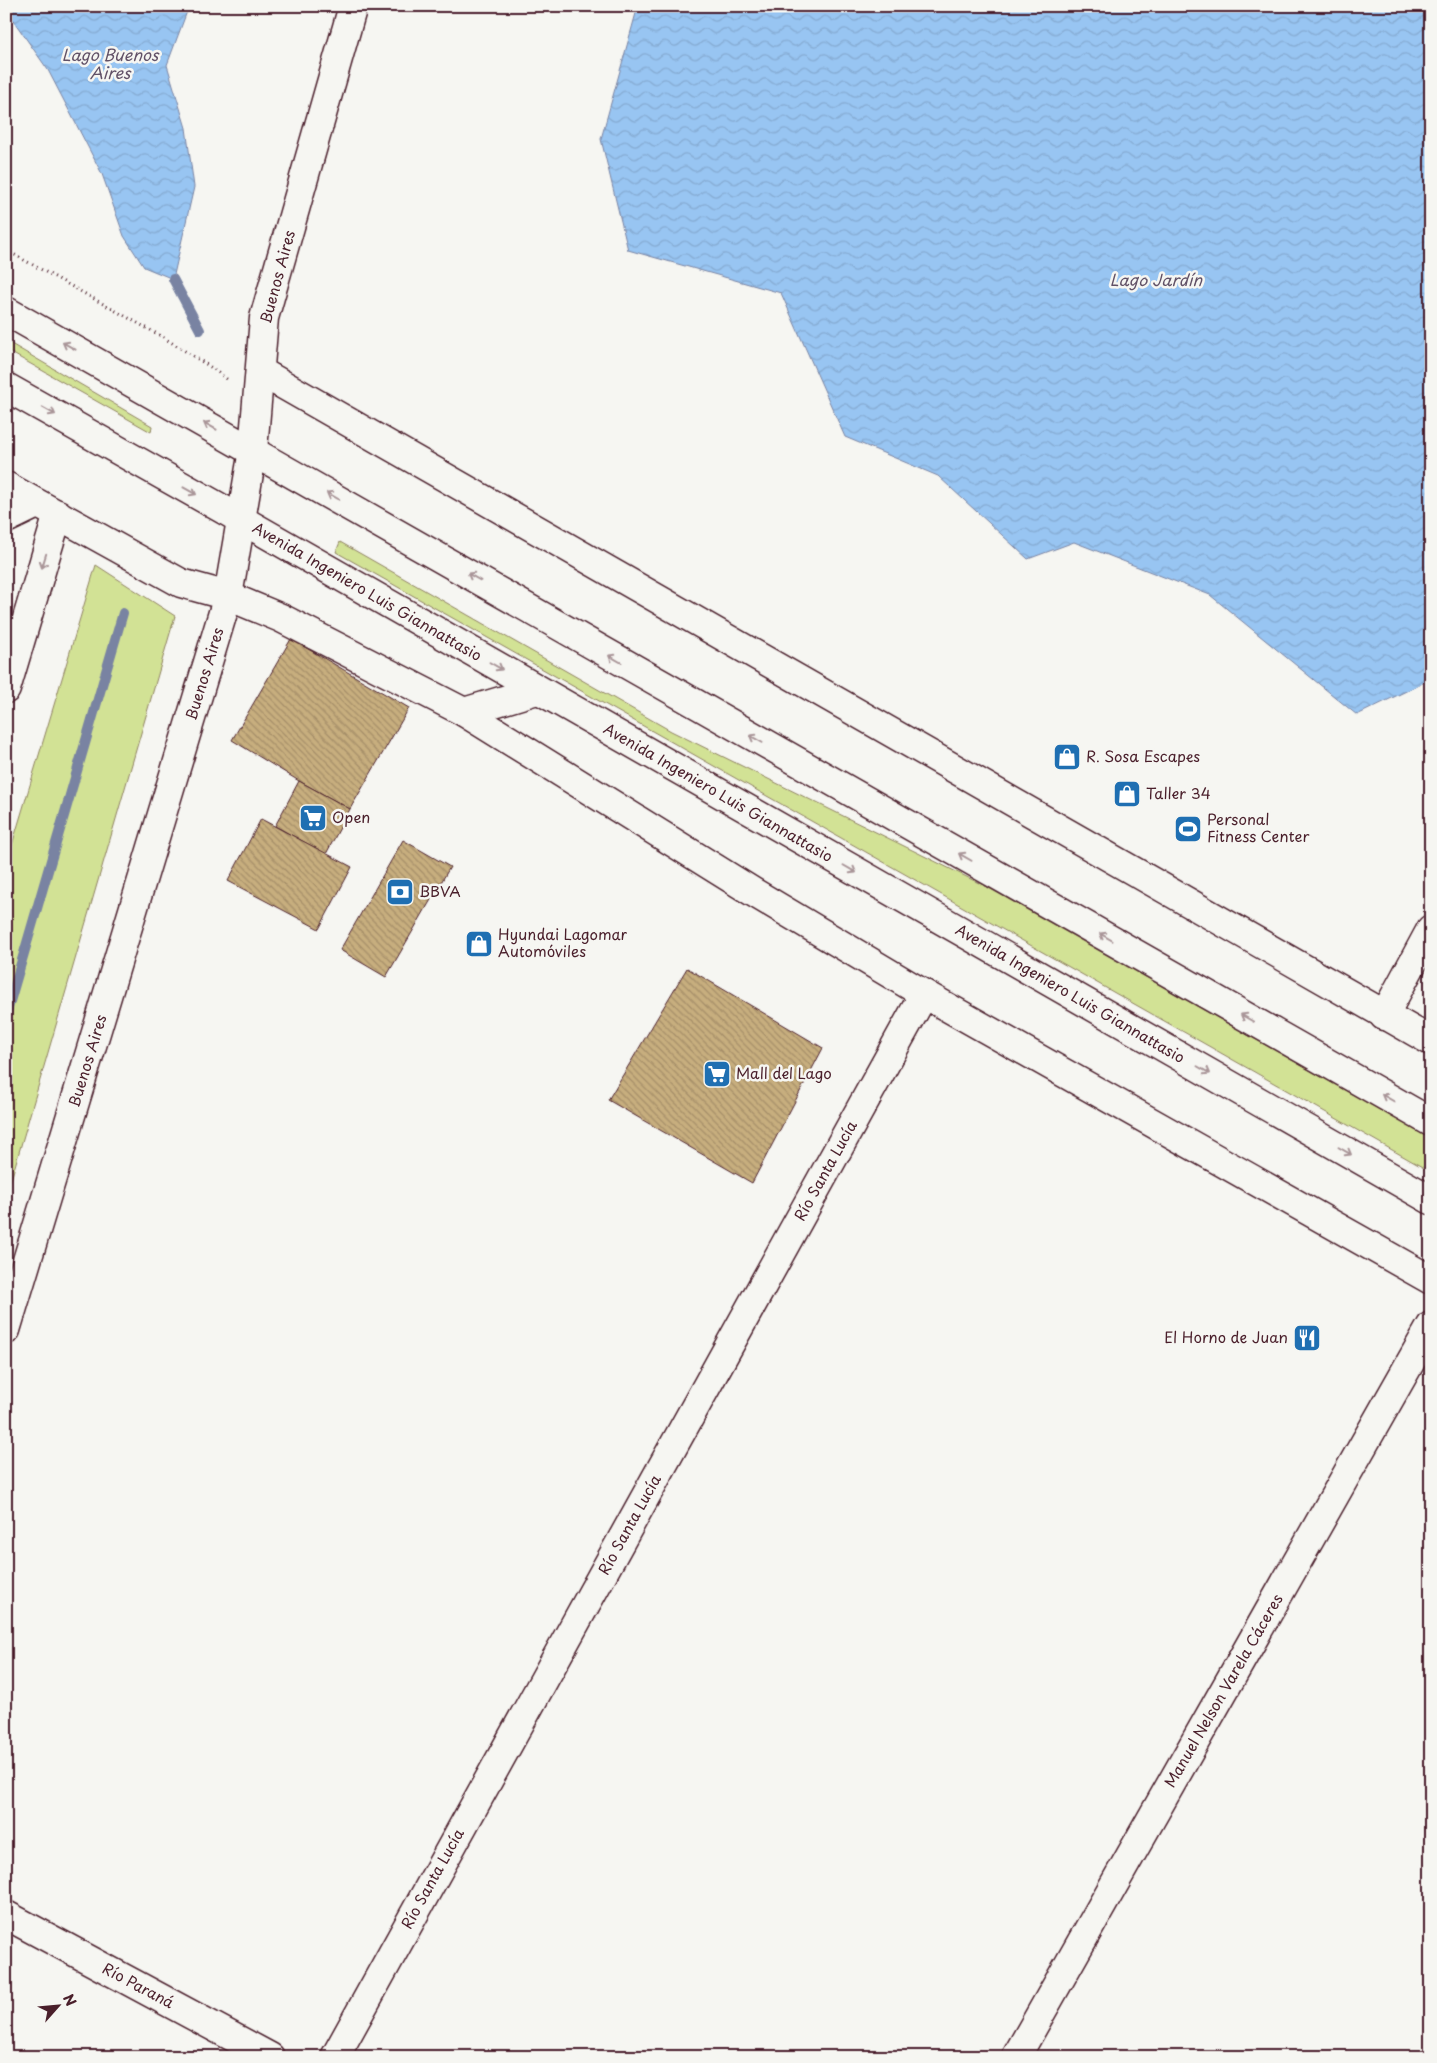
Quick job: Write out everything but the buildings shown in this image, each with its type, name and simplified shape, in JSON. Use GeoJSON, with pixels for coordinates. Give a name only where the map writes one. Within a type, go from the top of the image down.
{"type":"FeatureCollection","features":[{"type":"Feature","properties":{"kind":"street","name":"Buenos Aires"},"geometry":{"type":"LineString","coordinates":[[6,1330],[228,596],[253,450],[264,318],[353,6]]}},
{"type":"Feature","properties":{"kind":"street"},"geometry":{"type":"LineString","coordinates":[[6,311],[1431,1122]]}},
{"type":"Feature","properties":{"kind":"street"},"geometry":{"type":"LineString","coordinates":[[261,372],[1431,1042]]}},
{"type":"Feature","properties":{"kind":"street","name":"Avenida Ingeniero Luis Giannattasio"},"geometry":{"type":"LineString","coordinates":[[6,387],[1431,1200]]}},
{"type":"Feature","properties":{"kind":"street"},"geometry":{"type":"LineString","coordinates":[[6,486],[181,583],[228,596],[281,618],[464,712],[753,892],[924,994],[1431,1280]]}},
{"type":"Feature","properties":{"kind":"street"},"geometry":{"type":"LineString","coordinates":[[6,519],[48,509]]}},
{"type":"Feature","properties":{"kind":"street"},"geometry":{"type":"LineString","coordinates":[[6,689],[48,509]]}},
{"type":"Feature","properties":{"kind":"street"},"geometry":{"type":"LineString","coordinates":[[464,712],[537,690]]}},
{"type":"Feature","properties":{"kind":"street"},"geometry":{"type":"LineString","coordinates":[[1384,1016],[1431,929]]}},
{"type":"Feature","properties":{"kind":"street","name":"Río Santa Lucía"},"geometry":{"type":"LineString","coordinates":[[335,2057],[924,994]]}},
{"type":"Feature","properties":{"kind":"street","name":"Manuel Nelson Varela Cáceres"},"geometry":{"type":"LineString","coordinates":[[1016,2057],[1431,1326]]}},
{"type":"Feature","properties":{"kind":"street","name":"Río Paraná"},"geometry":{"type":"LineString","coordinates":[[6,1915],[270,2057]]}},
{"type":"Feature","properties":{"kind":"path"},"geometry":{"type":"LineString","coordinates":[[6,250],[161,336],[212,368],[256,401]]}},
{"type":"Feature","properties":{"kind":"green space"},"geometry":{"type":"Polygon","coordinates":[[[6,341],[152,426],[151,432],[6,350],[6,341]]]}},
{"type":"Feature","properties":{"kind":"green space"},"geometry":{"type":"Polygon","coordinates":[[[340,542],[671,731],[987,887],[1431,1139],[1431,1172],[336,552],[340,542]]]}},
{"type":"Feature","properties":{"kind":"green space"},"geometry":{"type":"Polygon","coordinates":[[[96,565],[175,616],[6,1197],[6,865],[96,565]]]}},
{"type":"Feature","properties":{"kind":"water","name":"Lago Buenos Aires"},"geometry":{"type":"Polygon","coordinates":[[[6,6],[189,6],[167,65],[186,128],[194,187],[173,279],[144,267],[124,236],[102,174],[48,70],[6,10],[6,6]]]}},
{"type":"Feature","properties":{"kind":"water","name":"Lago Jardín"},"geometry":{"type":"Polygon","coordinates":[[[638,6],[1431,6],[1431,679],[1357,715],[1210,595],[1074,542],[1028,559],[938,476],[845,437],[781,293],[628,250],[601,139],[638,6]]]}},
{"type":"Feature","properties":{"kind":"waterway"},"geometry":{"type":"LineString","coordinates":[[173,279],[200,330]]}},
{"type":"Feature","properties":{"kind":"waterway"},"geometry":{"type":"LineString","coordinates":[[6,1015],[123,613]]}},
{"type":"Feature","properties":{"kind":"place","name":"R. Sosa Escapes"},"geometry":{"type":"Point","coordinates":[1067,757]}},
{"type":"Feature","properties":{"kind":"place","name":"Taller 34"},"geometry":{"type":"Point","coordinates":[1127,794]}},
{"type":"Feature","properties":{"kind":"place","name":"Open"},"geometry":{"type":"Point","coordinates":[313,818]}},
{"type":"Feature","properties":{"kind":"place","name":"Personal Fitness Center"},"geometry":{"type":"Point","coordinates":[1188,829]}},
{"type":"Feature","properties":{"kind":"place","name":"BBVA"},"geometry":{"type":"Point","coordinates":[400,892]}},
{"type":"Feature","properties":{"kind":"place","name":"Hyundai Lagomar Automóviles"},"geometry":{"type":"Point","coordinates":[479,944]}},
{"type":"Feature","properties":{"kind":"place","name":"Mall del Lago"},"geometry":{"type":"Point","coordinates":[717,1074]}},
{"type":"Feature","properties":{"kind":"place","name":"El Horno de Juan"},"geometry":{"type":"Point","coordinates":[1307,1338]}}]}
